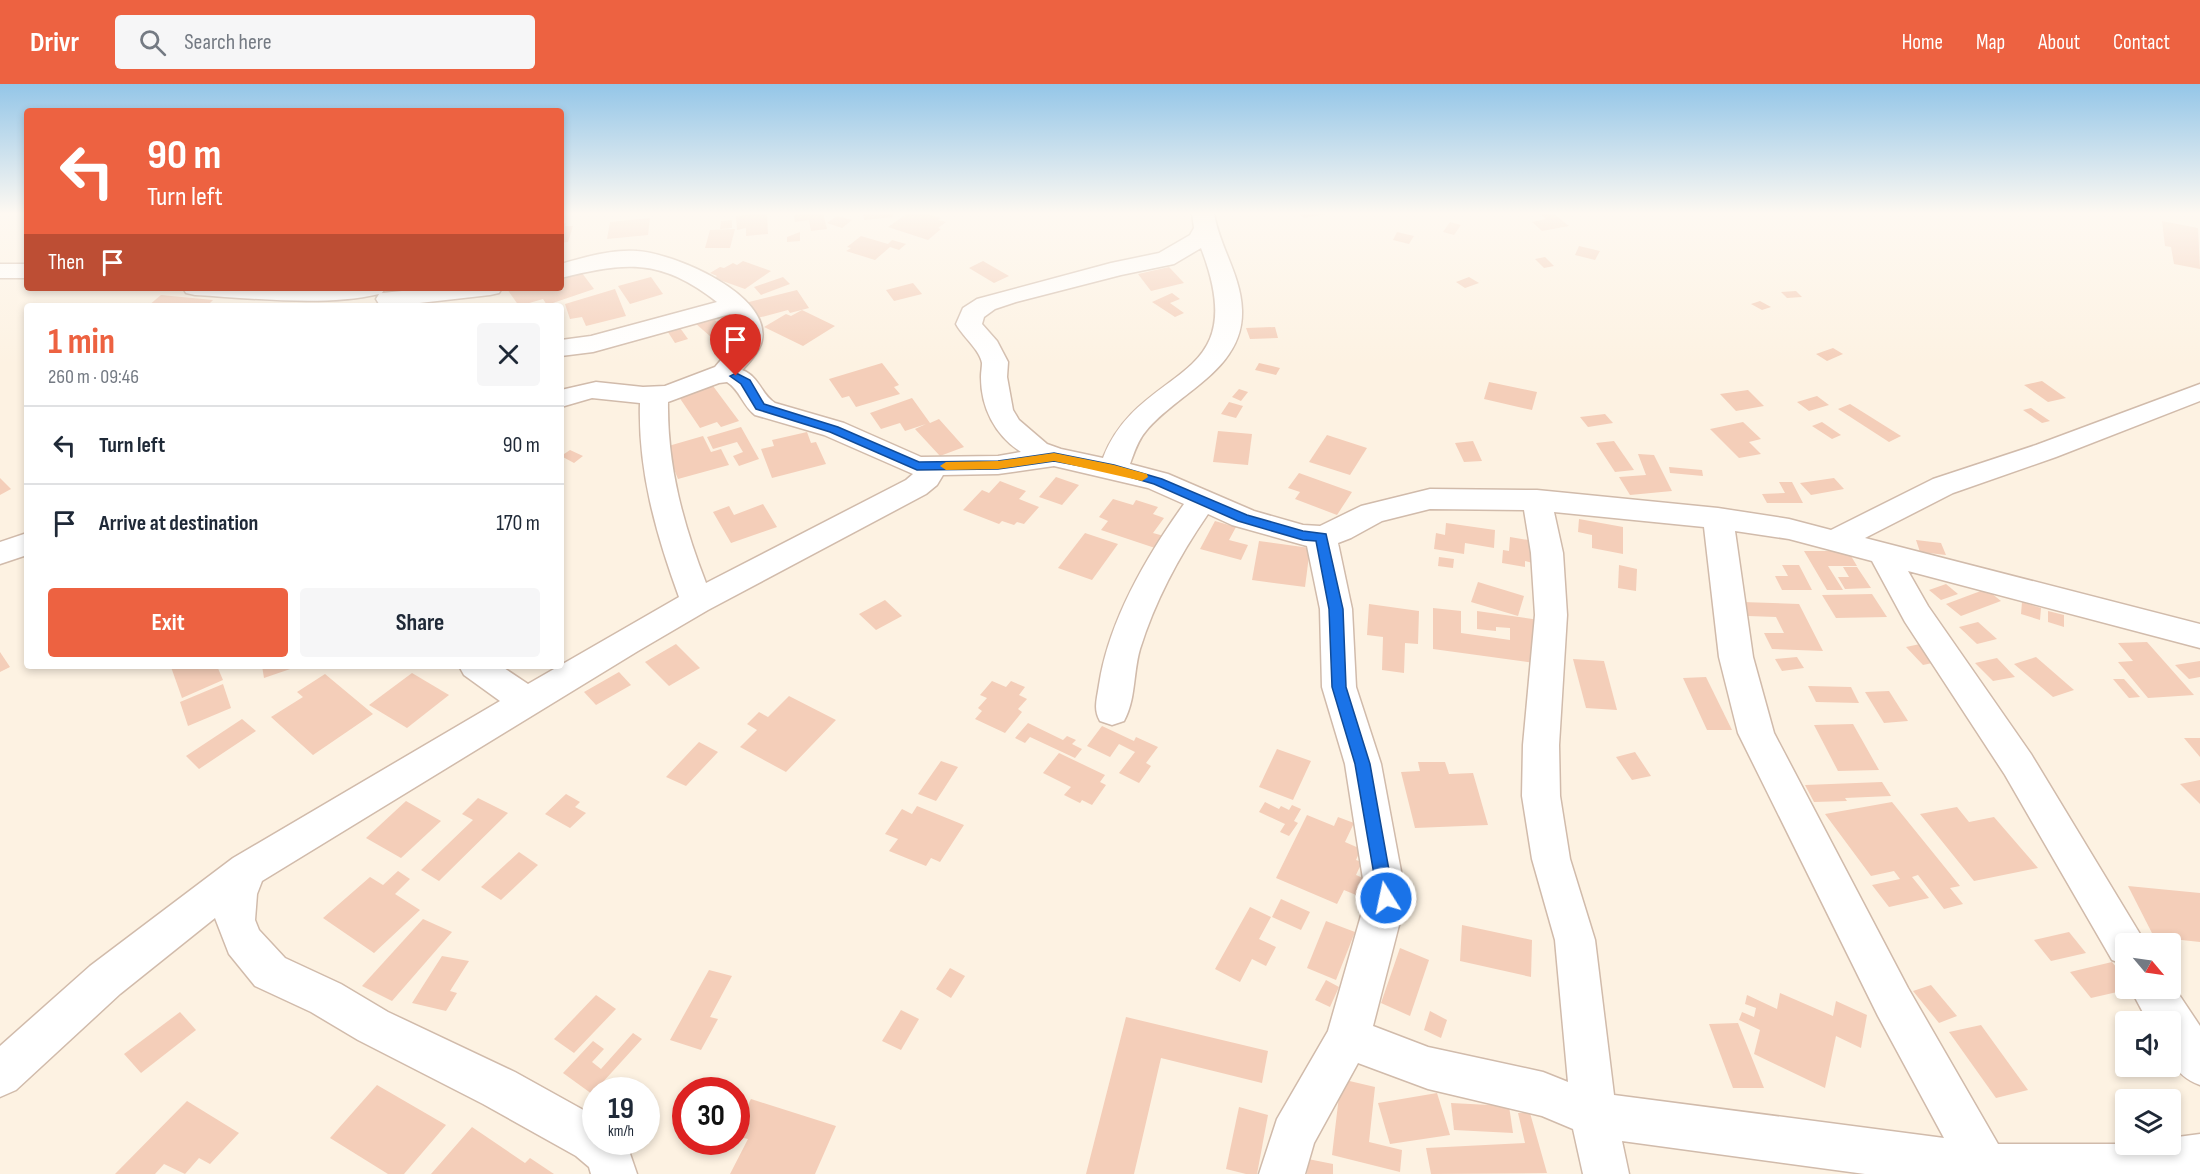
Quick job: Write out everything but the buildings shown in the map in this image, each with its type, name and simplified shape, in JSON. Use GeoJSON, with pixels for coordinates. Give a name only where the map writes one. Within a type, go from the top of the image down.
{"type":"FeatureCollection","features":[{"type":"Feature","properties":{"kind":"street"},"geometry":{"type":"LineString","coordinates":[[564,270],[593,264]]}},
{"type":"Feature","properties":{"kind":"street"},"geometry":{"type":"LineString","coordinates":[[666,264],[703,280],[734,305],[747,320],[750,336],[746,349],[724,374]]}},
{"type":"Feature","properties":{"kind":"street"},"geometry":{"type":"LineString","coordinates":[[1141,264],[1007,297],[986,304],[972,313],[969,324],[974,334],[988,347],[995,362],[994,377],[999,410],[1025,442],[1054,457],[1158,481],[1243,518],[1303,536],[1321,537],[1340,531],[1372,513],[1430,499],[1537,500],[1718,518],[1789,529],[2200,636]]}},
{"type":"Feature","properties":{"kind":"street"},"geometry":{"type":"LineString","coordinates":[[1114,469],[1120,450],[1130,433],[1143,418],[1203,370],[1219,349],[1230,323],[1228,300],[1217,264]]}},
{"type":"Feature","properties":{"kind":"street"},"geometry":{"type":"LineString","coordinates":[[0,271],[24,271]]}},
{"type":"Feature","properties":{"kind":"street"},"geometry":{"type":"LineString","coordinates":[[254,291],[294,293],[346,291],[384,295],[449,294],[470,291]]}},
{"type":"Feature","properties":{"kind":"street"},"geometry":{"type":"LineString","coordinates":[[564,348],[593,344],[734,305]]}},
{"type":"Feature","properties":{"kind":"street"},"geometry":{"type":"LineString","coordinates":[[564,384],[594,390],[654,396],[670,393],[724,374],[736,376],[746,382],[760,406],[765,409],[834,429],[917,466],[998,465],[1054,457]]}},
{"type":"Feature","properties":{"kind":"street"},"geometry":{"type":"LineString","coordinates":[[564,398],[594,390]]}},
{"type":"Feature","properties":{"kind":"street"},"geometry":{"type":"LineString","coordinates":[[1834,541],[1943,486],[2046,451],[2200,392]]}},
{"type":"Feature","properties":{"kind":"street"},"geometry":{"type":"LineString","coordinates":[[654,396],[652,425],[664,510],[697,602]]}},
{"type":"Feature","properties":{"kind":"street"},"geometry":{"type":"LineString","coordinates":[[0,1075],[105,980],[247,870],[526,701],[697,602],[916,487],[927,478],[933,467]]}},
{"type":"Feature","properties":{"kind":"street"},"geometry":{"type":"LineString","coordinates":[[1112,711],[1123,649],[1147,591],[1179,533],[1202,500]]}},
{"type":"Feature","properties":{"kind":"street"},"geometry":{"type":"LineString","coordinates":[[1537,500],[1547,553],[1551,615],[1548,678],[1541,745],[1541,796],[1551,859],[1575,940],[1584,1009],[1593,1114],[1606,1174]]}},
{"type":"Feature","properties":{"kind":"street"},"geometry":{"type":"LineString","coordinates":[[1718,518],[1736,657],[1756,733],[1893,1002],[1988,1171]]}},
{"type":"Feature","properties":{"kind":"street"},"geometry":{"type":"LineString","coordinates":[[1282,1174],[1293,1135],[1348,1038],[1386,898],[1363,764],[1339,687],[1336,609],[1321,537]]}},
{"type":"Feature","properties":{"kind":"street"},"geometry":{"type":"LineString","coordinates":[[0,553],[24,545]]}},
{"type":"Feature","properties":{"kind":"street"},"geometry":{"type":"LineString","coordinates":[[1885,555],[1898,586],[1980,704],[2118,933]]}},
{"type":"Feature","properties":{"kind":"street"},"geometry":{"type":"LineString","coordinates":[[480,669],[526,701]]}},
{"type":"Feature","properties":{"kind":"street"},"geometry":{"type":"LineString","coordinates":[[247,870],[237,894],[235,920],[243,941],[270,972],[326,998],[373,1026],[489,1083],[592,1140],[608,1153],[614,1174]]}},
{"type":"Feature","properties":{"kind":"street"},"geometry":{"type":"LineString","coordinates":[[2158,999],[2200,1065]]}},
{"type":"Feature","properties":{"kind":"street"},"geometry":{"type":"LineString","coordinates":[[1348,1038],[1428,1068],[1543,1094],[1593,1114],[1988,1171],[2139,1166],[2200,1157]]}},
{"type":"Feature","properties":{"kind":"slow traffic"},"geometry":{"type":"LineString","coordinates":[[946,466],[998,465],[1054,457],[1142,477]]}},
{"type":"Feature","properties":{"kind":"route"},"geometry":{"type":"LineString","coordinates":[[736,376],[746,382],[756,401],[765,409],[834,429],[906,463],[933,467],[998,465],[1054,457],[1158,481],[1243,518],[1303,536],[1321,537],[1336,609],[1339,687],[1363,764],[1386,898]]}}]}
